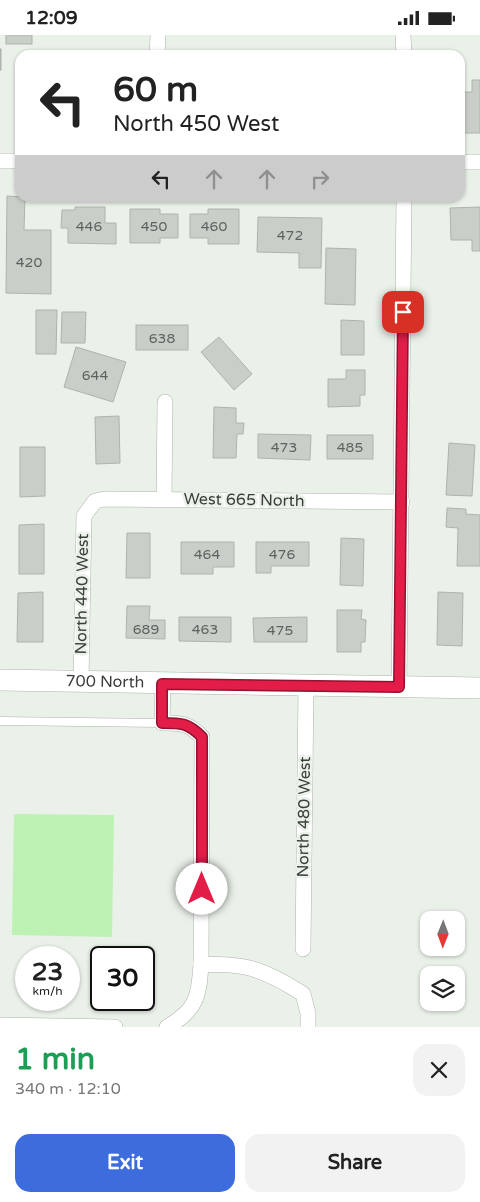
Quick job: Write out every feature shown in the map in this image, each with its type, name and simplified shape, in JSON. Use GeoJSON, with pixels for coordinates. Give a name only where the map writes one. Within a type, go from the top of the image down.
{"type":"FeatureCollection","features":[{"type":"Feature","properties":{"kind":"street"},"geometry":{"type":"LineString","coordinates":[[157,50],[158,35]]}},
{"type":"Feature","properties":{"kind":"street"},"geometry":{"type":"LineString","coordinates":[[403,35],[404,50]]}},
{"type":"Feature","properties":{"kind":"street"},"geometry":{"type":"LineString","coordinates":[[0,161],[15,161]]}},
{"type":"Feature","properties":{"kind":"street"},"geometry":{"type":"LineString","coordinates":[[465,162],[480,162]]}},
{"type":"Feature","properties":{"kind":"street"},"geometry":{"type":"LineString","coordinates":[[399,687],[404,202]]}},
{"type":"Feature","properties":{"kind":"street"},"geometry":{"type":"LineString","coordinates":[[164,499],[165,402]]}},
{"type":"Feature","properties":{"kind":"street","name":"West 665 North"},"geometry":{"type":"LineString","coordinates":[[89,508],[95,501],[104,499],[402,502]]}},
{"type":"Feature","properties":{"kind":"street","name":"North 440 West"},"geometry":{"type":"LineString","coordinates":[[81,681],[84,516],[89,508]]}},
{"type":"Feature","properties":{"kind":"street","name":"700 North"},"geometry":{"type":"LineString","coordinates":[[0,680],[480,688]]}},
{"type":"Feature","properties":{"kind":"street"},"geometry":{"type":"LineString","coordinates":[[162,684],[162,723],[182,723],[192,727],[202,737],[201,964],[197,999],[186,1014],[167,1027]]}},
{"type":"Feature","properties":{"kind":"street","name":"North 480 West"},"geometry":{"type":"LineString","coordinates":[[303,949],[306,686]]}},
{"type":"Feature","properties":{"kind":"street"},"geometry":{"type":"LineString","coordinates":[[201,964],[244,967],[260,971],[291,986],[303,994],[308,1013],[308,1027]]}},
{"type":"Feature","properties":{"kind":"street"},"geometry":{"type":"LineString","coordinates":[[0,1025],[115,1027]]}},
{"type":"Feature","properties":{"kind":"lane"},"geometry":{"type":"LineString","coordinates":[[0,721],[162,723]]}},
{"type":"Feature","properties":{"kind":"green space"},"geometry":{"type":"Polygon","coordinates":[[[14,814],[114,815],[112,937],[12,935],[14,814]]]}},
{"type":"Feature","properties":{"kind":"building"},"geometry":{"type":"Polygon","coordinates":[[[6,35],[32,35],[32,44],[6,44],[6,35]]]}},
{"type":"Feature","properties":{"kind":"building"},"geometry":{"type":"Polygon","coordinates":[[[1,49],[1,70],[0,70],[1,49]]]}},
{"type":"Feature","properties":{"kind":"building"},"geometry":{"type":"Polygon","coordinates":[[[472,80],[480,80],[480,133],[465,133],[465,92],[472,92],[472,80]]]}},
{"type":"Feature","properties":{"kind":"building"},"geometry":{"type":"Polygon","coordinates":[[[7,196],[15,196],[15,202],[25,202],[24,230],[51,230],[51,294],[6,293],[7,196]]]}},
{"type":"Feature","properties":{"kind":"building"},"geometry":{"type":"Polygon","coordinates":[[[75,207],[105,207],[105,223],[116,223],[116,244],[68,243],[68,228],[61,228],[62,210],[75,210],[75,207]]]}},
{"type":"Feature","properties":{"kind":"building"},"geometry":{"type":"Polygon","coordinates":[[[480,207],[480,251],[472,251],[472,240],[451,240],[450,208],[480,207]]]}},
{"type":"Feature","properties":{"kind":"building"},"geometry":{"type":"Polygon","coordinates":[[[130,209],[160,209],[160,214],[178,214],[178,238],[160,238],[160,243],[130,243],[130,209]]]}},
{"type":"Feature","properties":{"kind":"building"},"geometry":{"type":"Polygon","coordinates":[[[208,209],[239,209],[239,244],[208,244],[208,238],[190,238],[190,214],[208,214],[208,209]]]}},
{"type":"Feature","properties":{"kind":"building"},"geometry":{"type":"Polygon","coordinates":[[[258,217],[322,218],[321,268],[299,268],[299,253],[257,252],[258,217]]]}},
{"type":"Feature","properties":{"kind":"building"},"geometry":{"type":"Polygon","coordinates":[[[326,248],[356,249],[355,305],[325,304],[326,248]]]}},
{"type":"Feature","properties":{"kind":"building"},"geometry":{"type":"Polygon","coordinates":[[[36,310],[57,310],[56,354],[36,354],[36,310]]]}},
{"type":"Feature","properties":{"kind":"building"},"geometry":{"type":"Polygon","coordinates":[[[62,312],[86,312],[85,343],[61,343],[62,312]]]}},
{"type":"Feature","properties":{"kind":"building"},"geometry":{"type":"Polygon","coordinates":[[[341,320],[364,321],[364,355],[341,355],[341,320]]]}},
{"type":"Feature","properties":{"kind":"building"},"geometry":{"type":"Polygon","coordinates":[[[136,325],[188,325],[188,350],[136,350],[136,325]]]}},
{"type":"Feature","properties":{"kind":"building"},"geometry":{"type":"Polygon","coordinates":[[[219,337],[252,374],[234,390],[201,352],[219,337]]]}},
{"type":"Feature","properties":{"kind":"building"},"geometry":{"type":"Polygon","coordinates":[[[76,347],[126,362],[113,402],[64,387],[76,347]]]}},
{"type":"Feature","properties":{"kind":"building"},"geometry":{"type":"Polygon","coordinates":[[[346,370],[365,370],[365,395],[360,395],[360,406],[328,407],[328,379],[346,379],[346,370]]]}},
{"type":"Feature","properties":{"kind":"building"},"geometry":{"type":"Polygon","coordinates":[[[214,407],[236,408],[236,423],[244,423],[243,434],[237,434],[236,458],[213,458],[214,407]]]}},
{"type":"Feature","properties":{"kind":"building"},"geometry":{"type":"Polygon","coordinates":[[[119,416],[120,463],[96,464],[95,417],[119,416]]]}},
{"type":"Feature","properties":{"kind":"building"},"geometry":{"type":"Polygon","coordinates":[[[258,434],[311,435],[310,460],[258,458],[258,434]]]}},
{"type":"Feature","properties":{"kind":"building"},"geometry":{"type":"Polygon","coordinates":[[[327,435],[373,435],[373,459],[327,459],[327,435]]]}},
{"type":"Feature","properties":{"kind":"building"},"geometry":{"type":"Polygon","coordinates":[[[449,443],[475,445],[472,496],[446,495],[449,443]]]}},
{"type":"Feature","properties":{"kind":"building"},"geometry":{"type":"Polygon","coordinates":[[[20,447],[45,447],[45,496],[20,497],[20,447]]]}},
{"type":"Feature","properties":{"kind":"building"},"geometry":{"type":"Polygon","coordinates":[[[447,508],[466,509],[466,514],[480,515],[480,566],[457,566],[458,528],[446,527],[447,508]]]}},
{"type":"Feature","properties":{"kind":"building"},"geometry":{"type":"Polygon","coordinates":[[[44,524],[44,574],[19,574],[19,525],[44,524]]]}},
{"type":"Feature","properties":{"kind":"building"},"geometry":{"type":"Polygon","coordinates":[[[127,533],[150,533],[150,578],[126,578],[127,533]]]}},
{"type":"Feature","properties":{"kind":"building"},"geometry":{"type":"Polygon","coordinates":[[[341,538],[364,539],[363,586],[340,585],[341,538]]]}},
{"type":"Feature","properties":{"kind":"building"},"geometry":{"type":"Polygon","coordinates":[[[181,542],[234,542],[234,567],[213,567],[213,574],[181,574],[181,542]]]}},
{"type":"Feature","properties":{"kind":"building"},"geometry":{"type":"Polygon","coordinates":[[[256,542],[309,542],[309,566],[271,566],[271,573],[256,573],[256,542]]]}},
{"type":"Feature","properties":{"kind":"building"},"geometry":{"type":"Polygon","coordinates":[[[43,592],[43,642],[17,642],[18,593],[43,592]]]}},
{"type":"Feature","properties":{"kind":"building"},"geometry":{"type":"Polygon","coordinates":[[[438,592],[463,593],[462,646],[437,645],[438,592]]]}},
{"type":"Feature","properties":{"kind":"building"},"geometry":{"type":"Polygon","coordinates":[[[127,606],[150,606],[149,620],[165,620],[165,639],[126,638],[127,606]]]}},
{"type":"Feature","properties":{"kind":"building"},"geometry":{"type":"Polygon","coordinates":[[[337,610],[362,610],[361,619],[366,620],[365,642],[361,642],[361,652],[337,652],[337,610]]]}},
{"type":"Feature","properties":{"kind":"building"},"geometry":{"type":"Polygon","coordinates":[[[179,617],[231,617],[231,642],[179,641],[179,617]]]}},
{"type":"Feature","properties":{"kind":"building"},"geometry":{"type":"Polygon","coordinates":[[[307,617],[307,642],[254,642],[253,618],[307,617]]]}},
{"type":"Feature","properties":{"kind":"route"},"geometry":{"type":"LineString","coordinates":[[202,889],[202,737],[192,727],[182,723],[162,723],[162,684],[399,687],[403,312]]}}]}
